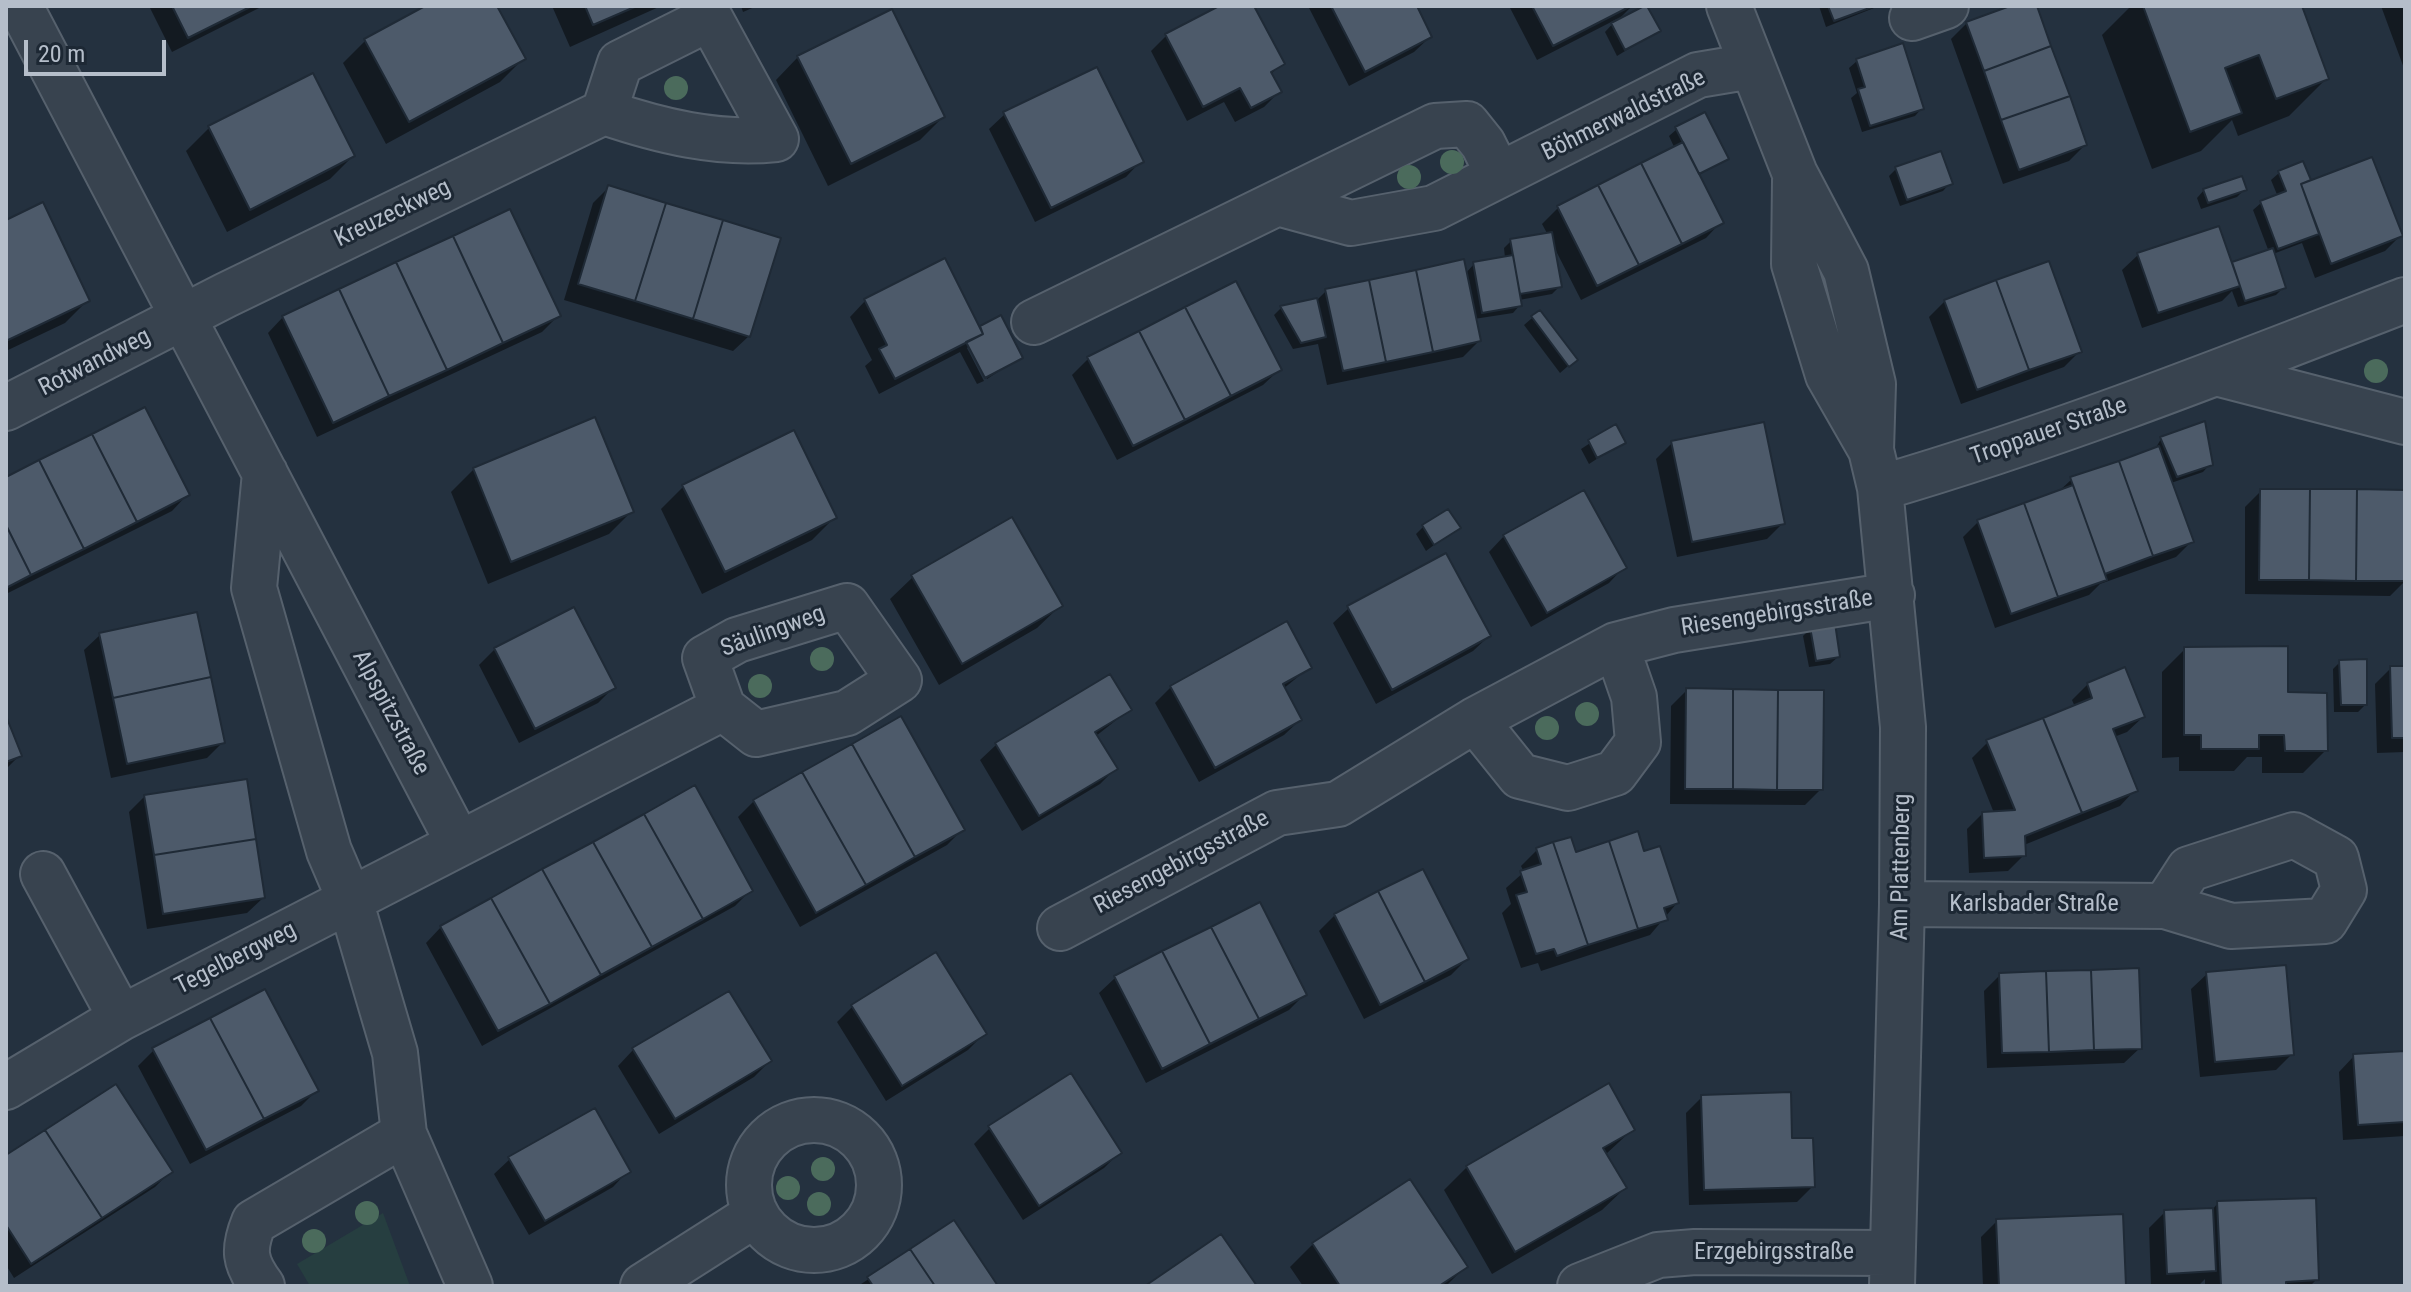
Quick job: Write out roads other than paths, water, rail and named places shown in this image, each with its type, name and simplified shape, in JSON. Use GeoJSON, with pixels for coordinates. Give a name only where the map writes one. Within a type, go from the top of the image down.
{"type":"FeatureCollection","features":[{"type":"Feature","properties":{"kind":"street","name":"Alpspitzstraße"},"geometry":{"type":"LineString","coordinates":[[20,6],[459,844]]}},
{"type":"Feature","properties":{"kind":"street","name":"Am Plattenberg"},"geometry":{"type":"LineString","coordinates":[[1729,6],[1795,174],[1794,264],[1828,375],[1876,469],[1892,595],[1903,727],[1902,904],[1891,1270]]}},
{"type":"Feature","properties":{"kind":"street","name":"Böhmerwaldstraße"},"geometry":{"type":"LineString","coordinates":[[1278,203],[1351,223],[1434,208],[1698,75],[1752,66]]}},
{"type":"Feature","properties":{"kind":"street","name":"Kreuzeckweg"},"geometry":{"type":"LineString","coordinates":[[183,318],[604,112]]}},
{"type":"Feature","properties":{"kind":"street"},"geometry":{"type":"LineString","coordinates":[[1034,322],[1435,126],[1467,124],[1483,144],[1498,174]]}},
{"type":"Feature","properties":{"kind":"street","name":"Troppauer Straße"},"geometry":{"type":"LineString","coordinates":[[1876,469],[1941,470],[2216,373],[2405,300]]}},
{"type":"Feature","properties":{"kind":"street","name":"Rotwandweg"},"geometry":{"type":"LineString","coordinates":[[6,408],[183,318]]}},
{"type":"Feature","properties":{"kind":"street"},"geometry":{"type":"LineString","coordinates":[[2216,373],[2405,422]]}},
{"type":"Feature","properties":{"kind":"street"},"geometry":{"type":"LineString","coordinates":[[265,473],[254,588],[329,851],[350,900],[395,1053],[404,1134],[470,1286]]}},
{"type":"Feature","properties":{"kind":"street","name":"Riesengebirgsstraße"},"geometry":{"type":"LineString","coordinates":[[1060,928],[1277,813],[1338,804],[1475,720],[1616,645],[1674,630],[1892,595]]}},
{"type":"Feature","properties":{"kind":"street"},"geometry":{"type":"LineString","coordinates":[[1475,720],[1520,776],[1568,788],[1615,773],[1638,742],[1634,697],[1616,645]]}},
{"type":"Feature","properties":{"kind":"street"},"geometry":{"type":"LineString","coordinates":[[350,900],[723,708]]}},
{"type":"Feature","properties":{"kind":"street"},"geometry":{"type":"LineString","coordinates":[[43,874],[121,1018]]}},
{"type":"Feature","properties":{"kind":"street","name":"Tegelbergweg"},"geometry":{"type":"LineString","coordinates":[[6,1087],[121,1018],[350,900]]}},
{"type":"Feature","properties":{"kind":"street","name":"Karlsbader Straße"},"geometry":{"type":"LineString","coordinates":[[1902,904],[2165,906]]}},
{"type":"Feature","properties":{"kind":"street"},"geometry":{"type":"LineString","coordinates":[[262,1286],[253,1274],[245,1246],[254,1222],[404,1134]]}},
{"type":"Feature","properties":{"kind":"street"},"geometry":{"type":"LineString","coordinates":[[643,1286],[756,1214]]}},
{"type":"Feature","properties":{"kind":"street","name":"Erzgebirgsstraße"},"geometry":{"type":"LineString","coordinates":[[1580,1286],[1656,1270],[1891,1270]]}}]}
